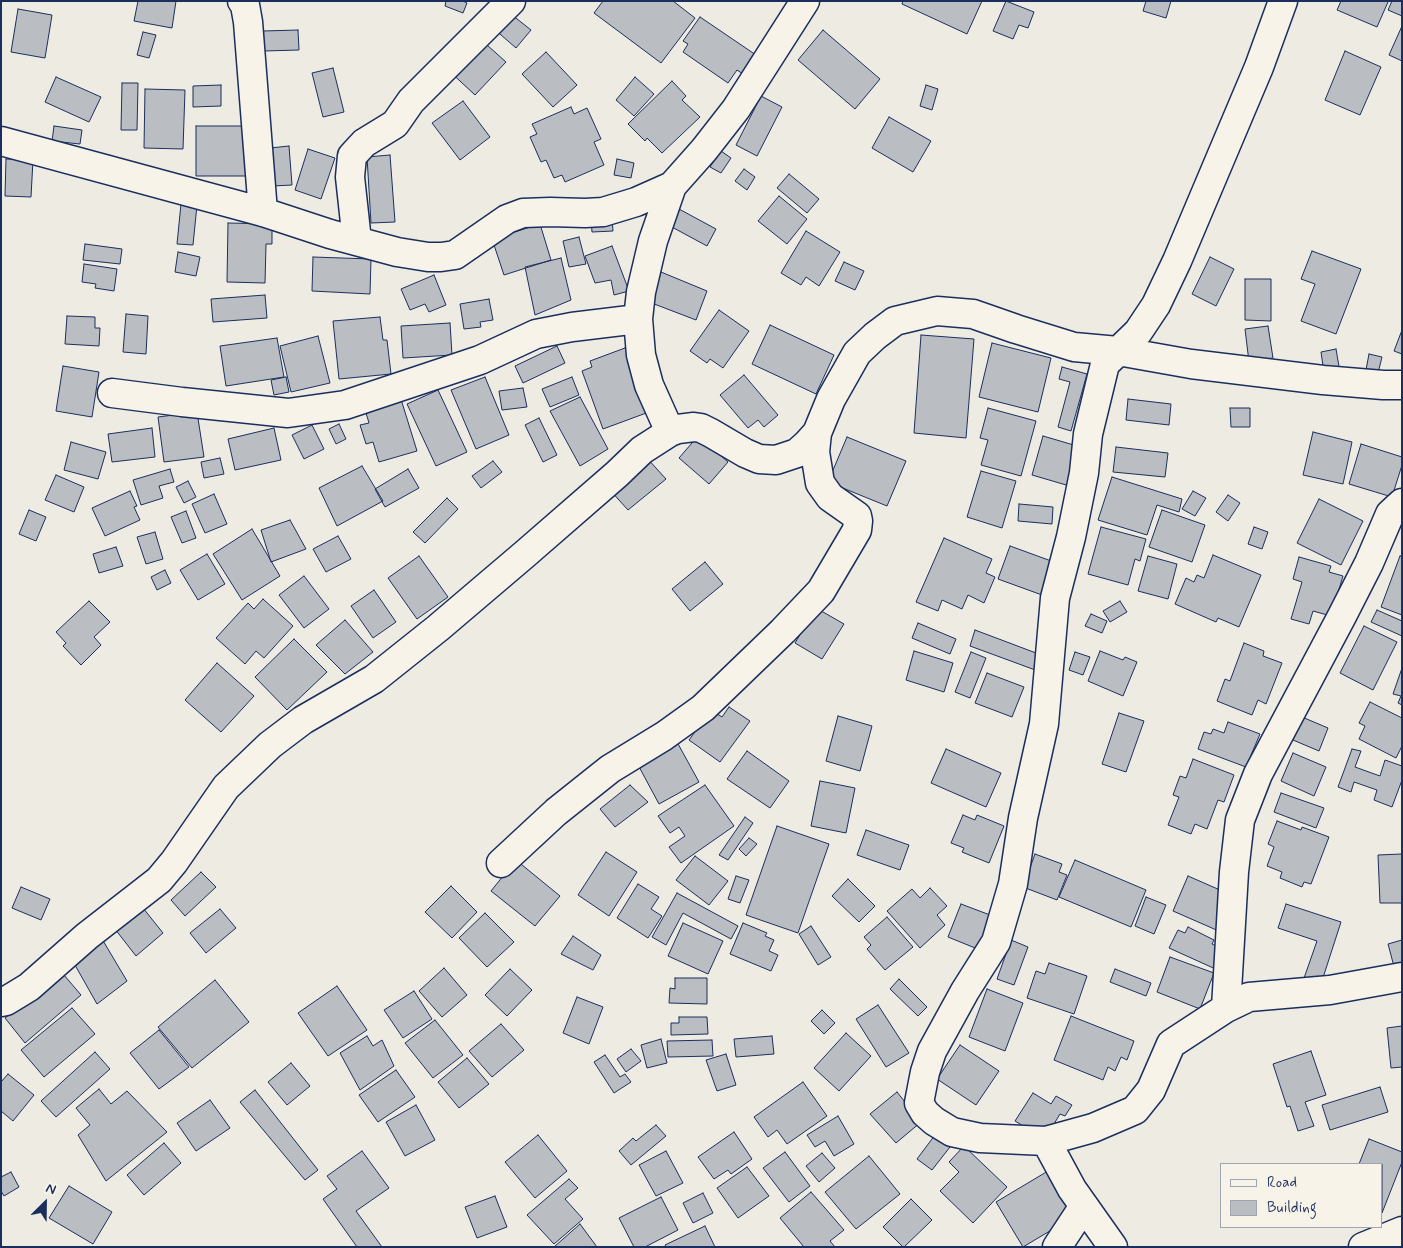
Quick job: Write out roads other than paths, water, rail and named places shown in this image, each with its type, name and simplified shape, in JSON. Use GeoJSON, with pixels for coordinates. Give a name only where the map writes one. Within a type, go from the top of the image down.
{"type":"FeatureCollection","features":[{"type":"Feature","properties":{"kind":"street"},"geometry":{"type":"LineString","coordinates":[[242,1],[245,5],[248,22],[263,212]]}},
{"type":"Feature","properties":{"kind":"street"},"geometry":{"type":"LineString","coordinates":[[357,241],[350,177],[352,156],[364,143],[395,124],[411,101],[511,1]]}},
{"type":"Feature","properties":{"kind":"street"},"geometry":{"type":"LineString","coordinates":[[670,432],[656,404],[641,355],[638,319],[641,292],[653,241],[672,186],[736,110],[805,1]]}},
{"type":"Feature","properties":{"kind":"street"},"geometry":{"type":"LineString","coordinates":[[1283,1],[1260,67],[1177,261],[1156,305],[1138,332],[1105,364],[1088,434],[1084,473],[1071,537],[1055,598],[1044,724],[1023,818],[1013,884],[996,942],[965,991],[932,1051],[924,1072],[919,1103],[925,1113],[934,1121],[952,1132],[980,1138],[1046,1142],[1093,1128],[1135,1110],[1151,1090],[1171,1044],[1226,1008],[1249,997],[1330,990],[1402,977]]}},
{"type":"Feature","properties":{"kind":"street"},"geometry":{"type":"LineString","coordinates":[[1,141],[263,212],[397,252],[428,257],[455,255],[507,220],[523,213],[585,214],[603,212],[636,202],[672,186]]}},
{"type":"Feature","properties":{"kind":"street"},"geometry":{"type":"LineString","coordinates":[[501,863],[556,812],[610,769],[664,736],[703,708],[820,591],[857,530],[858,521],[856,516],[830,497],[820,483],[815,452],[817,433],[831,399],[857,353],[895,321],[937,311],[973,314],[1074,347],[1118,351],[1191,364],[1323,380],[1383,386],[1402,385]]}},
{"type":"Feature","properties":{"kind":"street"},"geometry":{"type":"LineString","coordinates":[[112,393],[288,413],[345,405],[480,360],[536,334],[572,327],[638,319]]}},
{"type":"Feature","properties":{"kind":"street"},"geometry":{"type":"LineString","coordinates":[[3,1007],[29,987],[87,936],[159,880],[174,862],[226,787],[270,745],[303,720],[374,679],[438,628],[617,474],[642,450],[670,432],[694,427],[701,428],[759,459],[776,460],[796,453],[817,433]]}},
{"type":"Feature","properties":{"kind":"street"},"geometry":{"type":"LineString","coordinates":[[1226,1008],[1234,872],[1240,820],[1258,774],[1369,563],[1390,514],[1402,503]]}},
{"type":"Feature","properties":{"kind":"street"},"geometry":{"type":"LineString","coordinates":[[1046,1142],[1084,1206],[1113,1247]]}},
{"type":"Feature","properties":{"kind":"street"},"geometry":{"type":"LineString","coordinates":[[1057,1247],[1084,1206]]}},
{"type":"Feature","properties":{"kind":"street"},"geometry":{"type":"LineString","coordinates":[[1363,1247],[1402,1231]]}}]}
